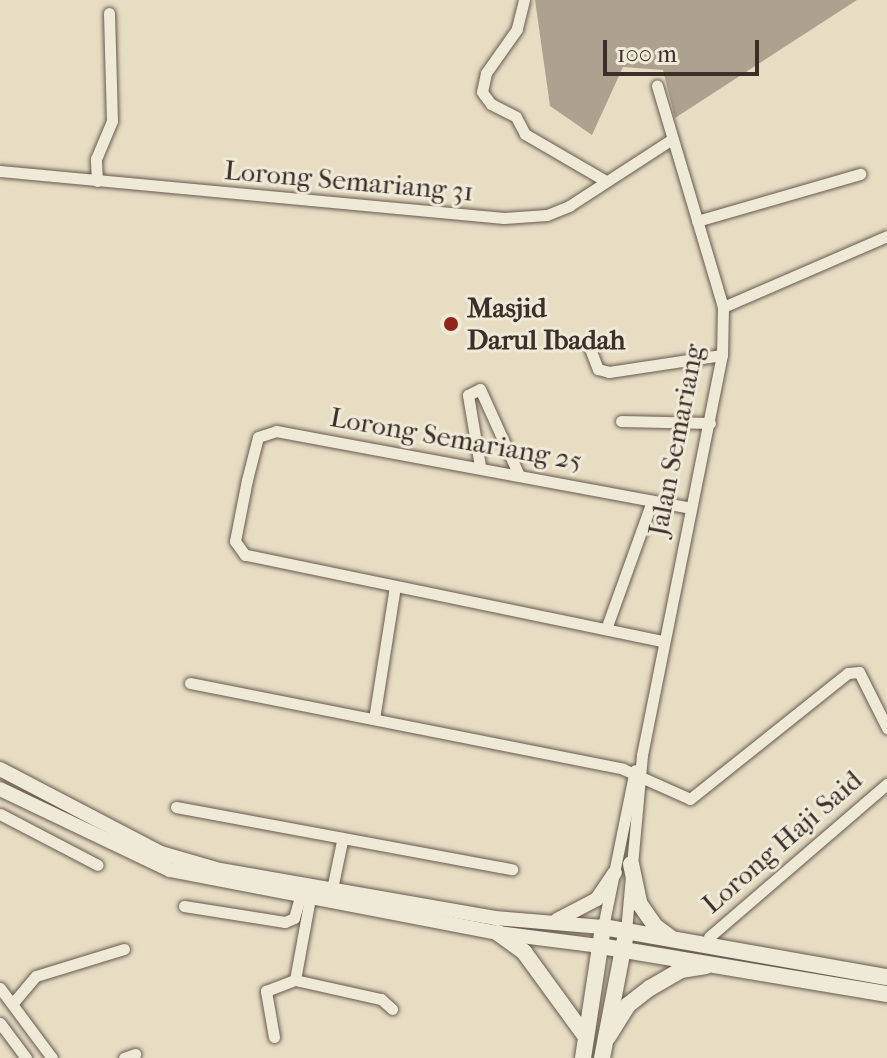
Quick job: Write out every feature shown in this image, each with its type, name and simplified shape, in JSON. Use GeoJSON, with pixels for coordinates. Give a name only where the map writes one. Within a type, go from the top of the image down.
{"type":"FeatureCollection","features":[{"type":"Feature","properties":{"kind":"main road"},"geometry":{"type":"LineString","coordinates":[[631,864],[646,916],[675,940]]}},
{"type":"Feature","properties":{"kind":"main road"},"geometry":{"type":"LineString","coordinates":[[583,1058],[603,927],[887,977]]}},
{"type":"Feature","properties":{"kind":"main road"},"geometry":{"type":"LineString","coordinates":[[602,1058],[626,931]]}},
{"type":"Feature","properties":{"kind":"main road"},"geometry":{"type":"LineString","coordinates":[[498,933],[524,952],[586,1037]]}},
{"type":"Feature","properties":{"kind":"main road"},"geometry":{"type":"LineString","coordinates":[[600,946],[727,964],[887,994]]}},
{"type":"Feature","properties":{"kind":"main road"},"geometry":{"type":"LineString","coordinates":[[608,1037],[628,1005],[670,975],[727,964]]}},
{"type":"Feature","properties":{"kind":"street"},"geometry":{"type":"LineString","coordinates":[[524,0],[517,29],[486,73],[482,92],[491,104],[516,117],[525,134],[604,180]]}},
{"type":"Feature","properties":{"kind":"street"},"geometry":{"type":"LineString","coordinates":[[97,181],[96,159],[112,121],[109,13]]}},
{"type":"Feature","properties":{"kind":"street","name":"Jalan Semariang"},"geometry":{"type":"LineString","coordinates":[[638,775],[662,641],[722,355],[723,307],[657,86]]}},
{"type":"Feature","properties":{"kind":"street","name":"Lorong Semariang 31"},"geometry":{"type":"LineString","coordinates":[[0,171],[504,218],[547,215],[569,206],[604,180],[672,139]]}},
{"type":"Feature","properties":{"kind":"street"},"geometry":{"type":"LineString","coordinates":[[697,221],[860,174]]}},
{"type":"Feature","properties":{"kind":"street"},"geometry":{"type":"LineString","coordinates":[[723,307],[887,236]]}},
{"type":"Feature","properties":{"kind":"street"},"geometry":{"type":"LineString","coordinates":[[589,346],[598,369],[609,372],[722,355]]}},
{"type":"Feature","properties":{"kind":"street"},"geometry":{"type":"LineString","coordinates":[[480,466],[468,395],[480,389],[518,473]]}},
{"type":"Feature","properties":{"kind":"street"},"geometry":{"type":"LineString","coordinates":[[621,421],[710,423]]}},
{"type":"Feature","properties":{"kind":"street","name":"Lorong Semariang 25"},"geometry":{"type":"LineString","coordinates":[[395,587],[245,555],[235,541],[258,437],[264,432],[480,466],[690,508]]}},
{"type":"Feature","properties":{"kind":"street"},"geometry":{"type":"LineString","coordinates":[[606,629],[652,501]]}},
{"type":"Feature","properties":{"kind":"street"},"geometry":{"type":"LineString","coordinates":[[374,719],[395,587],[662,641]]}},
{"type":"Feature","properties":{"kind":"street"},"geometry":{"type":"LineString","coordinates":[[190,683],[638,775],[683,797],[695,797],[853,671],[863,678],[887,728]]}},
{"type":"Feature","properties":{"kind":"street"},"geometry":{"type":"LineString","coordinates":[[0,769],[161,853],[220,870],[332,889],[440,914],[498,933],[600,946]]}},
{"type":"Feature","properties":{"kind":"street"},"geometry":{"type":"LineString","coordinates":[[626,931],[638,775]]}},
{"type":"Feature","properties":{"kind":"street"},"geometry":{"type":"LineString","coordinates":[[0,789],[170,870],[305,898],[440,914],[603,927],[638,775]]}},
{"type":"Feature","properties":{"kind":"street","name":"Lorong Haji Said"},"geometry":{"type":"LineString","coordinates":[[709,937],[887,784]]}},
{"type":"Feature","properties":{"kind":"street"},"geometry":{"type":"LineString","coordinates":[[176,807],[342,841],[512,869]]}},
{"type":"Feature","properties":{"kind":"street"},"geometry":{"type":"LineString","coordinates":[[0,814],[98,865]]}},
{"type":"Feature","properties":{"kind":"street"},"geometry":{"type":"LineString","coordinates":[[332,889],[342,841]]}},
{"type":"Feature","properties":{"kind":"street"},"geometry":{"type":"LineString","coordinates":[[549,922],[597,899],[615,872]]}},
{"type":"Feature","properties":{"kind":"street"},"geometry":{"type":"LineString","coordinates":[[184,906],[285,922],[294,918],[305,898]]}},
{"type":"Feature","properties":{"kind":"street"},"geometry":{"type":"LineString","coordinates":[[295,980],[305,898]]}},
{"type":"Feature","properties":{"kind":"street"},"geometry":{"type":"LineString","coordinates":[[13,1003],[36,976],[124,949]]}},
{"type":"Feature","properties":{"kind":"street"},"geometry":{"type":"LineString","coordinates":[[274,1037],[266,991],[295,980],[381,999],[392,1009]]}},
{"type":"Feature","properties":{"kind":"street"},"geometry":{"type":"LineString","coordinates":[[0,988],[52,1058]]}},
{"type":"Feature","properties":{"kind":"street"},"geometry":{"type":"LineString","coordinates":[[0,1023],[26,1058]]}},
{"type":"Feature","properties":{"kind":"shaded area"},"geometry":{"type":"Polygon","coordinates":[[[535,0],[857,0],[675,118],[663,70],[623,67],[592,135],[550,106],[535,0]]]}},
{"type":"Feature","properties":{"kind":"place","name":"Masjid Darul Ibadah"},"geometry":{"type":"Point","coordinates":[451,324]}}]}
